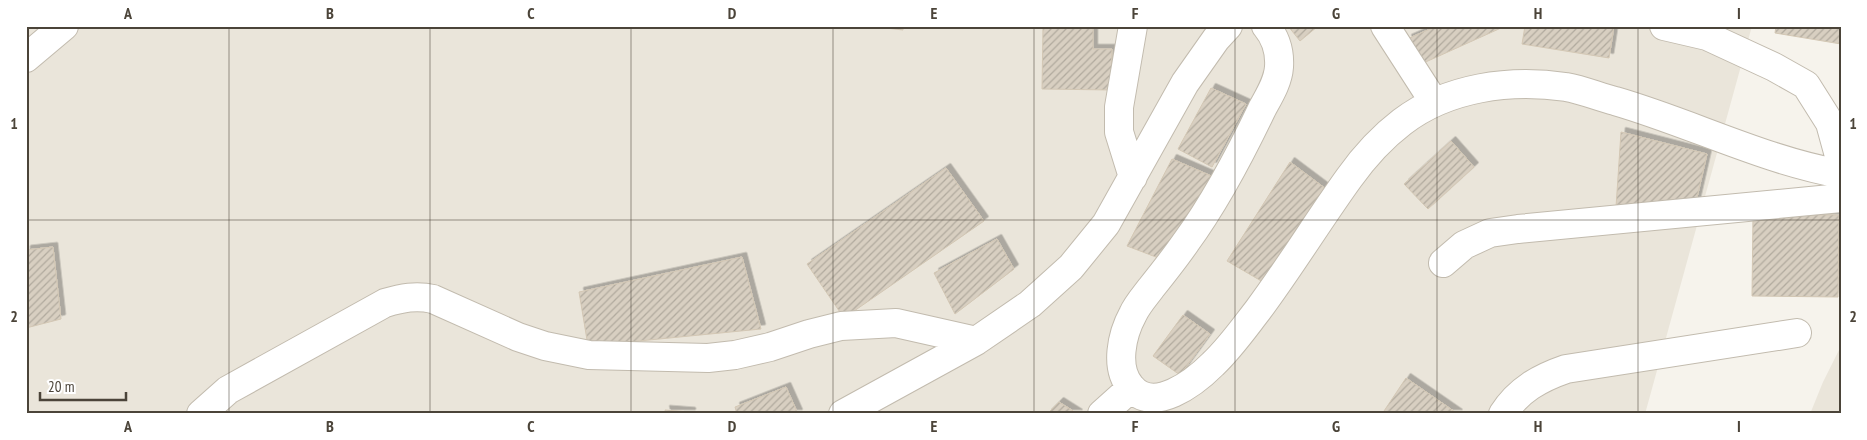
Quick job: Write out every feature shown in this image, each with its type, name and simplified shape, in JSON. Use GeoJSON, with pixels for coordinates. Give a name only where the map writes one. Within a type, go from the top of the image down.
{"type":"FeatureCollection","features":[{"type":"Feature","properties":{"kind":"street"},"geometry":{"type":"LineString","coordinates":[[26,58],[64,26]]}},
{"type":"Feature","properties":{"kind":"street"},"geometry":{"type":"LineString","coordinates":[[1133,26],[1119,108],[1119,132],[1133,177]]}},
{"type":"Feature","properties":{"kind":"street"},"geometry":{"type":"LineString","coordinates":[[843,414],[976,341],[1030,304],[1071,267],[1106,224],[1186,83],[1228,26]]}},
{"type":"Feature","properties":{"kind":"street"},"geometry":{"type":"LineString","coordinates":[[1266,26],[1272,34],[1279,52],[1279,71],[1247,141],[1219,192],[1188,240],[1134,311],[1126,330],[1122,351],[1123,372],[1131,388],[1143,396],[1156,398],[1171,394],[1190,383],[1214,364],[1242,331],[1350,177],[1374,147],[1402,122],[1434,102],[1469,89],[1506,84],[1568,87],[1641,109],[1811,169],[1841,174]]}},
{"type":"Feature","properties":{"kind":"street"},"geometry":{"type":"LineString","coordinates":[[1385,26],[1434,102]]}},
{"type":"Feature","properties":{"kind":"street"},"geometry":{"type":"LineString","coordinates":[[1664,26],[1706,36],[1774,67],[1806,85],[1830,123],[1841,163]]}},
{"type":"Feature","properties":{"kind":"street"},"geometry":{"type":"LineString","coordinates":[[1443,263],[1464,245],[1490,233],[1841,198]]}},
{"type":"Feature","properties":{"kind":"street"},"geometry":{"type":"LineString","coordinates":[[201,414],[228,390],[385,303],[405,297],[423,296],[433,299],[527,340],[544,346],[589,355],[708,358],[735,355],[770,347],[841,326],[896,323],[976,341]]}},
{"type":"Feature","properties":{"kind":"street"},"geometry":{"type":"LineString","coordinates":[[1503,414],[1511,402],[1527,387],[1546,376],[1566,370],[1797,332]]}},
{"type":"Feature","properties":{"kind":"street"},"geometry":{"type":"LineString","coordinates":[[1102,414],[1131,388]]}},
{"type":"Feature","properties":{"kind":"shaded area"},"geometry":{"type":"Polygon","coordinates":[[[26,26],[1752,26],[1645,414],[26,414],[26,26]]]}},
{"type":"Feature","properties":{"kind":"shaded area"},"geometry":{"type":"Polygon","coordinates":[[[1841,346],[1841,414],[1810,414],[1823,382],[1841,346]]]}},
{"type":"Feature","properties":{"kind":"building"},"geometry":{"type":"Polygon","coordinates":[[[868,26],[903,26],[903,30],[868,26]]]}},
{"type":"Feature","properties":{"kind":"building"},"geometry":{"type":"Polygon","coordinates":[[[1043,26],[1093,26],[1093,49],[1112,49],[1111,90],[1042,89],[1043,26]]]}},
{"type":"Feature","properties":{"kind":"building"},"geometry":{"type":"Polygon","coordinates":[[[1288,26],[1318,26],[1300,41],[1288,26]]]}},
{"type":"Feature","properties":{"kind":"building"},"geometry":{"type":"Polygon","coordinates":[[[1437,26],[1500,26],[1501,28],[1419,65],[1407,39],[1437,26]]]}},
{"type":"Feature","properties":{"kind":"building"},"geometry":{"type":"Polygon","coordinates":[[[1525,26],[1614,26],[1609,58],[1522,44],[1525,26]]]}},
{"type":"Feature","properties":{"kind":"building"},"geometry":{"type":"Polygon","coordinates":[[[1776,26],[1841,26],[1841,44],[1775,33],[1776,26]]]}},
{"type":"Feature","properties":{"kind":"building"},"geometry":{"type":"Polygon","coordinates":[[[1211,88],[1246,104],[1212,167],[1178,149],[1211,88]]]}},
{"type":"Feature","properties":{"kind":"building"},"geometry":{"type":"Polygon","coordinates":[[[1621,132],[1707,154],[1696,202],[1616,207],[1621,132]]]}},
{"type":"Feature","properties":{"kind":"building"},"geometry":{"type":"Polygon","coordinates":[[[1451,141],[1474,167],[1428,209],[1404,184],[1451,141]]]}},
{"type":"Feature","properties":{"kind":"building"},"geometry":{"type":"Polygon","coordinates":[[[1172,159],[1216,178],[1169,262],[1127,246],[1172,159]]]}},
{"type":"Feature","properties":{"kind":"building"},"geometry":{"type":"Polygon","coordinates":[[[1290,162],[1326,189],[1263,282],[1227,261],[1290,162]]]}},
{"type":"Feature","properties":{"kind":"building"},"geometry":{"type":"Polygon","coordinates":[[[946,168],[984,221],[844,318],[807,264],[946,168]]]}},
{"type":"Feature","properties":{"kind":"building"},"geometry":{"type":"Polygon","coordinates":[[[1753,214],[1839,215],[1838,297],[1752,296],[1753,214]]]}},
{"type":"Feature","properties":{"kind":"building"},"geometry":{"type":"Polygon","coordinates":[[[997,239],[1014,269],[955,314],[934,273],[997,239]]]}},
{"type":"Feature","properties":{"kind":"building"},"geometry":{"type":"Polygon","coordinates":[[[53,247],[61,319],[26,328],[26,250],[53,247]]]}},
{"type":"Feature","properties":{"kind":"building"},"geometry":{"type":"Polygon","coordinates":[[[742,257],[761,329],[588,346],[579,292],[742,257]]]}},
{"type":"Feature","properties":{"kind":"building"},"geometry":{"type":"Polygon","coordinates":[[[1183,315],[1210,334],[1180,375],[1153,356],[1183,315]]]}},
{"type":"Feature","properties":{"kind":"building"},"geometry":{"type":"Polygon","coordinates":[[[1406,378],[1458,414],[1382,414],[1406,378]]]}},
{"type":"Feature","properties":{"kind":"building"},"geometry":{"type":"Polygon","coordinates":[[[786,387],[798,414],[737,414],[735,407],[786,387]]]}},
{"type":"Feature","properties":{"kind":"building"},"geometry":{"type":"Polygon","coordinates":[[[1059,402],[1078,414],[1047,414],[1059,402]]]}},
{"type":"Feature","properties":{"kind":"building"},"geometry":{"type":"Polygon","coordinates":[[[665,410],[691,412],[691,414],[666,414],[665,410]]]}}]}
